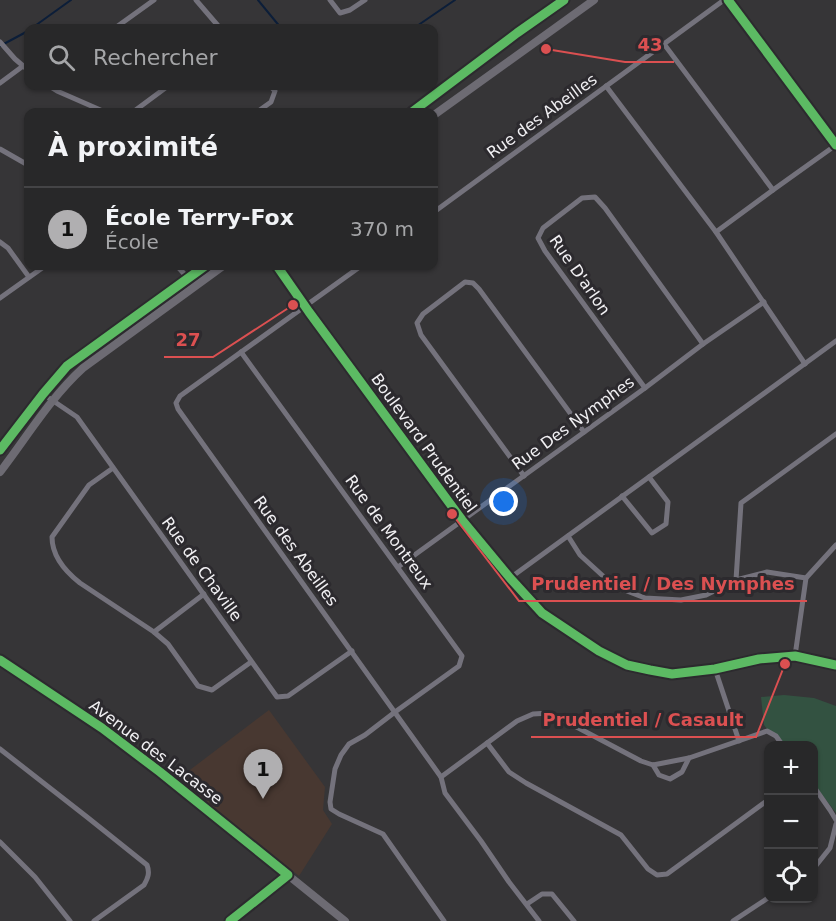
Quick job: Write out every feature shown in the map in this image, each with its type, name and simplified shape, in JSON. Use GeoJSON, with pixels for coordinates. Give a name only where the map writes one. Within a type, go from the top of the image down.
{"type":"FeatureCollection","features":[{"type":"Feature","properties":{"kind":"street"},"geometry":{"type":"LineString","coordinates":[[121,24],[154,0]]}},
{"type":"Feature","properties":{"kind":"street"},"geometry":{"type":"LineString","coordinates":[[196,0],[217,24]]}},
{"type":"Feature","properties":{"kind":"street"},"geometry":{"type":"LineString","coordinates":[[330,0],[340,13],[350,10],[365,0]]}},
{"type":"Feature","properties":{"kind":"street"},"geometry":{"type":"LineString","coordinates":[[417,108],[564,0]]}},
{"type":"Feature","properties":{"kind":"street"},"geometry":{"type":"LineString","coordinates":[[438,112],[594,0]]}},
{"type":"Feature","properties":{"kind":"street"},"geometry":{"type":"LineString","coordinates":[[716,232],[836,145],[726,0]]}},
{"type":"Feature","properties":{"kind":"street","name":"Rue des Abeilles"},"geometry":{"type":"LineString","coordinates":[[438,209],[726,0]]}},
{"type":"Feature","properties":{"kind":"street"},"geometry":{"type":"LineString","coordinates":[[0,42],[23,66],[0,83]]}},
{"type":"Feature","properties":{"kind":"street"},"geometry":{"type":"LineString","coordinates":[[664,44],[773,190]]}},
{"type":"Feature","properties":{"kind":"street"},"geometry":{"type":"LineString","coordinates":[[606,86],[716,232],[805,364]]}},
{"type":"Feature","properties":{"kind":"street"},"geometry":{"type":"LineString","coordinates":[[63,90],[97,108]]}},
{"type":"Feature","properties":{"kind":"street"},"geometry":{"type":"LineString","coordinates":[[138,108],[163,90]]}},
{"type":"Feature","properties":{"kind":"street"},"geometry":{"type":"LineString","coordinates":[[263,108],[271,102],[274,90]]}},
{"type":"Feature","properties":{"kind":"street"},"geometry":{"type":"LineString","coordinates":[[0,149],[24,163]]}},
{"type":"Feature","properties":{"kind":"street","name":"Rue D'arlon"},"geometry":{"type":"LineString","coordinates":[[645,388],[545,251],[538,238],[543,228],[582,198],[595,198],[605,208],[703,344]]}},
{"type":"Feature","properties":{"kind":"street"},"geometry":{"type":"LineString","coordinates":[[0,242],[8,248],[29,277]]}},
{"type":"Feature","properties":{"kind":"street"},"geometry":{"type":"LineString","coordinates":[[0,298],[39,270]]}},
{"type":"Feature","properties":{"kind":"street"},"geometry":{"type":"LineString","coordinates":[[181,270],[188,278]]}},
{"type":"Feature","properties":{"kind":"street"},"geometry":{"type":"LineString","coordinates":[[0,450],[67,366],[199,270]]}},
{"type":"Feature","properties":{"kind":"street"},"geometry":{"type":"LineString","coordinates":[[0,472],[52,400],[83,368],[218,270]]}},
{"type":"Feature","properties":{"kind":"street","name":"Boulevard Prudentiel"},"geometry":{"type":"LineString","coordinates":[[280,270],[462,520],[542,613],[599,651],[627,665],[672,674],[716,669],[759,659],[795,656],[836,665]]}},
{"type":"Feature","properties":{"kind":"street","name":"Rue des Abeilles"},"geometry":{"type":"LineString","coordinates":[[355,270],[180,396],[176,403],[178,410],[441,777],[445,793],[539,921]]}},
{"type":"Feature","properties":{"kind":"street"},"geometry":{"type":"LineString","coordinates":[[524,476],[421,335],[417,323],[423,314],[465,282],[473,283],[479,289],[584,432]]}},
{"type":"Feature","properties":{"kind":"street","name":"Rue Des Nymphes"},"geometry":{"type":"LineString","coordinates":[[398,567],[764,302]]}},
{"type":"Feature","properties":{"kind":"street"},"geometry":{"type":"LineString","coordinates":[[510,578],[836,341]]}},
{"type":"Feature","properties":{"kind":"street","name":"Rue de Montreux"},"geometry":{"type":"LineString","coordinates":[[241,352],[462,656],[459,666],[395,712]]}},
{"type":"Feature","properties":{"kind":"street","name":"Rue de Chaville"},"geometry":{"type":"LineString","coordinates":[[43,394],[77,417],[277,697],[288,696],[352,651]]}},
{"type":"Feature","properties":{"kind":"street"},"geometry":{"type":"LineString","coordinates":[[736,580],[741,503],[836,434]]}},
{"type":"Feature","properties":{"kind":"street"},"geometry":{"type":"LineString","coordinates":[[113,468],[89,485],[52,537],[54,551],[63,567],[71,576],[141,622],[168,644],[198,686],[212,690],[251,662]]}},
{"type":"Feature","properties":{"kind":"street"},"geometry":{"type":"LineString","coordinates":[[622,496],[652,532],[666,524],[668,502],[649,477]]}},
{"type":"Feature","properties":{"kind":"street"},"geometry":{"type":"LineString","coordinates":[[568,536],[580,555],[614,586],[645,598],[681,600],[706,594],[736,580],[767,572],[806,578]]}},
{"type":"Feature","properties":{"kind":"street"},"geometry":{"type":"LineString","coordinates":[[795,656],[806,578],[836,545]]}},
{"type":"Feature","properties":{"kind":"street"},"geometry":{"type":"LineString","coordinates":[[154,632],[204,594]]}},
{"type":"Feature","properties":{"kind":"street","name":"Avenue des Lacasse"},"geometry":{"type":"LineString","coordinates":[[0,660],[102,728],[345,921]]}},
{"type":"Feature","properties":{"kind":"street"},"geometry":{"type":"LineString","coordinates":[[716,669],[740,741]]}},
{"type":"Feature","properties":{"kind":"street"},"geometry":{"type":"LineString","coordinates":[[395,712],[349,744],[341,755],[335,769],[331,809],[383,834],[444,921]]}},
{"type":"Feature","properties":{"kind":"street"},"geometry":{"type":"LineString","coordinates":[[441,777],[517,722],[532,714],[550,713],[641,762],[653,765],[689,758],[767,731],[780,741]]}},
{"type":"Feature","properties":{"kind":"street"},"geometry":{"type":"LineString","coordinates":[[487,743],[509,772],[621,835],[648,869],[657,875],[667,874],[764,803]]}},
{"type":"Feature","properties":{"kind":"street"},"geometry":{"type":"LineString","coordinates":[[0,749],[147,865],[148,878],[144,885],[94,921]]}},
{"type":"Feature","properties":{"kind":"street"},"geometry":{"type":"LineString","coordinates":[[653,765],[659,775],[670,779],[682,772],[689,758]]}},
{"type":"Feature","properties":{"kind":"street"},"geometry":{"type":"LineString","coordinates":[[818,794],[836,822],[830,848],[818,862]]}},
{"type":"Feature","properties":{"kind":"street"},"geometry":{"type":"LineString","coordinates":[[0,842],[35,877],[70,921]]}},
{"type":"Feature","properties":{"kind":"street"},"geometry":{"type":"LineString","coordinates":[[230,921],[288,875]]}},
{"type":"Feature","properties":{"kind":"street"},"geometry":{"type":"LineString","coordinates":[[527,904],[542,894],[552,894],[574,921]]}},
{"type":"Feature","properties":{"kind":"street"},"geometry":{"type":"LineString","coordinates":[[734,921],[764,901]]}},
{"type":"Feature","properties":{"kind":"shaded area"},"geometry":{"type":"Polygon","coordinates":[[[269,710],[325,787],[323,810],[332,824],[299,876],[178,779],[269,710]]]}},
{"type":"Feature","properties":{"kind":"green space"},"geometry":{"type":"Polygon","coordinates":[[[784,695],[814,698],[836,706],[836,813],[818,789],[818,741],[780,741],[764,725],[761,697],[784,695]]]}},
{"type":"Feature","properties":{"kind":"waterway"},"geometry":{"type":"LineString","coordinates":[[38,24],[71,0]]}},
{"type":"Feature","properties":{"kind":"waterway"},"geometry":{"type":"LineString","coordinates":[[258,0],[278,24]]}},
{"type":"Feature","properties":{"kind":"waterway"},"geometry":{"type":"LineString","coordinates":[[420,24],[455,0]]}},
{"type":"Feature","properties":{"kind":"waterway"},"geometry":{"type":"LineString","coordinates":[[0,46],[24,33]]}},
{"type":"Feature","properties":{"kind":"cycle path"},"geometry":{"type":"LineString","coordinates":[[417,108],[564,0]]}},
{"type":"Feature","properties":{"kind":"cycle path"},"geometry":{"type":"LineString","coordinates":[[728,0],[836,145]]}},
{"type":"Feature","properties":{"kind":"cycle path"},"geometry":{"type":"LineString","coordinates":[[0,450],[67,366],[199,270]]}},
{"type":"Feature","properties":{"kind":"cycle path"},"geometry":{"type":"LineString","coordinates":[[280,270],[462,520],[542,613],[599,651],[627,665],[672,674],[715,669],[759,659],[795,656],[836,665]]}},
{"type":"Feature","properties":{"kind":"cycle path"},"geometry":{"type":"LineString","coordinates":[[0,660],[102,728],[288,875],[230,921]]}},
{"type":"Feature","properties":{"kind":"place","name":"43"},"geometry":{"type":"Point","coordinates":[546,49]}},
{"type":"Feature","properties":{"kind":"place","name":"27"},"geometry":{"type":"Point","coordinates":[293,305]}},
{"type":"Feature","properties":{"kind":"place","name":"Prudentiel / Des Nymphes"},"geometry":{"type":"Point","coordinates":[452,514]}},
{"type":"Feature","properties":{"kind":"place","name":"Prudentiel / Casault"},"geometry":{"type":"Point","coordinates":[785,664]}},
{"type":"Feature","properties":{"kind":"place","name":"École Terry-Fox"},"geometry":{"type":"Point","coordinates":[263,799]}}]}
